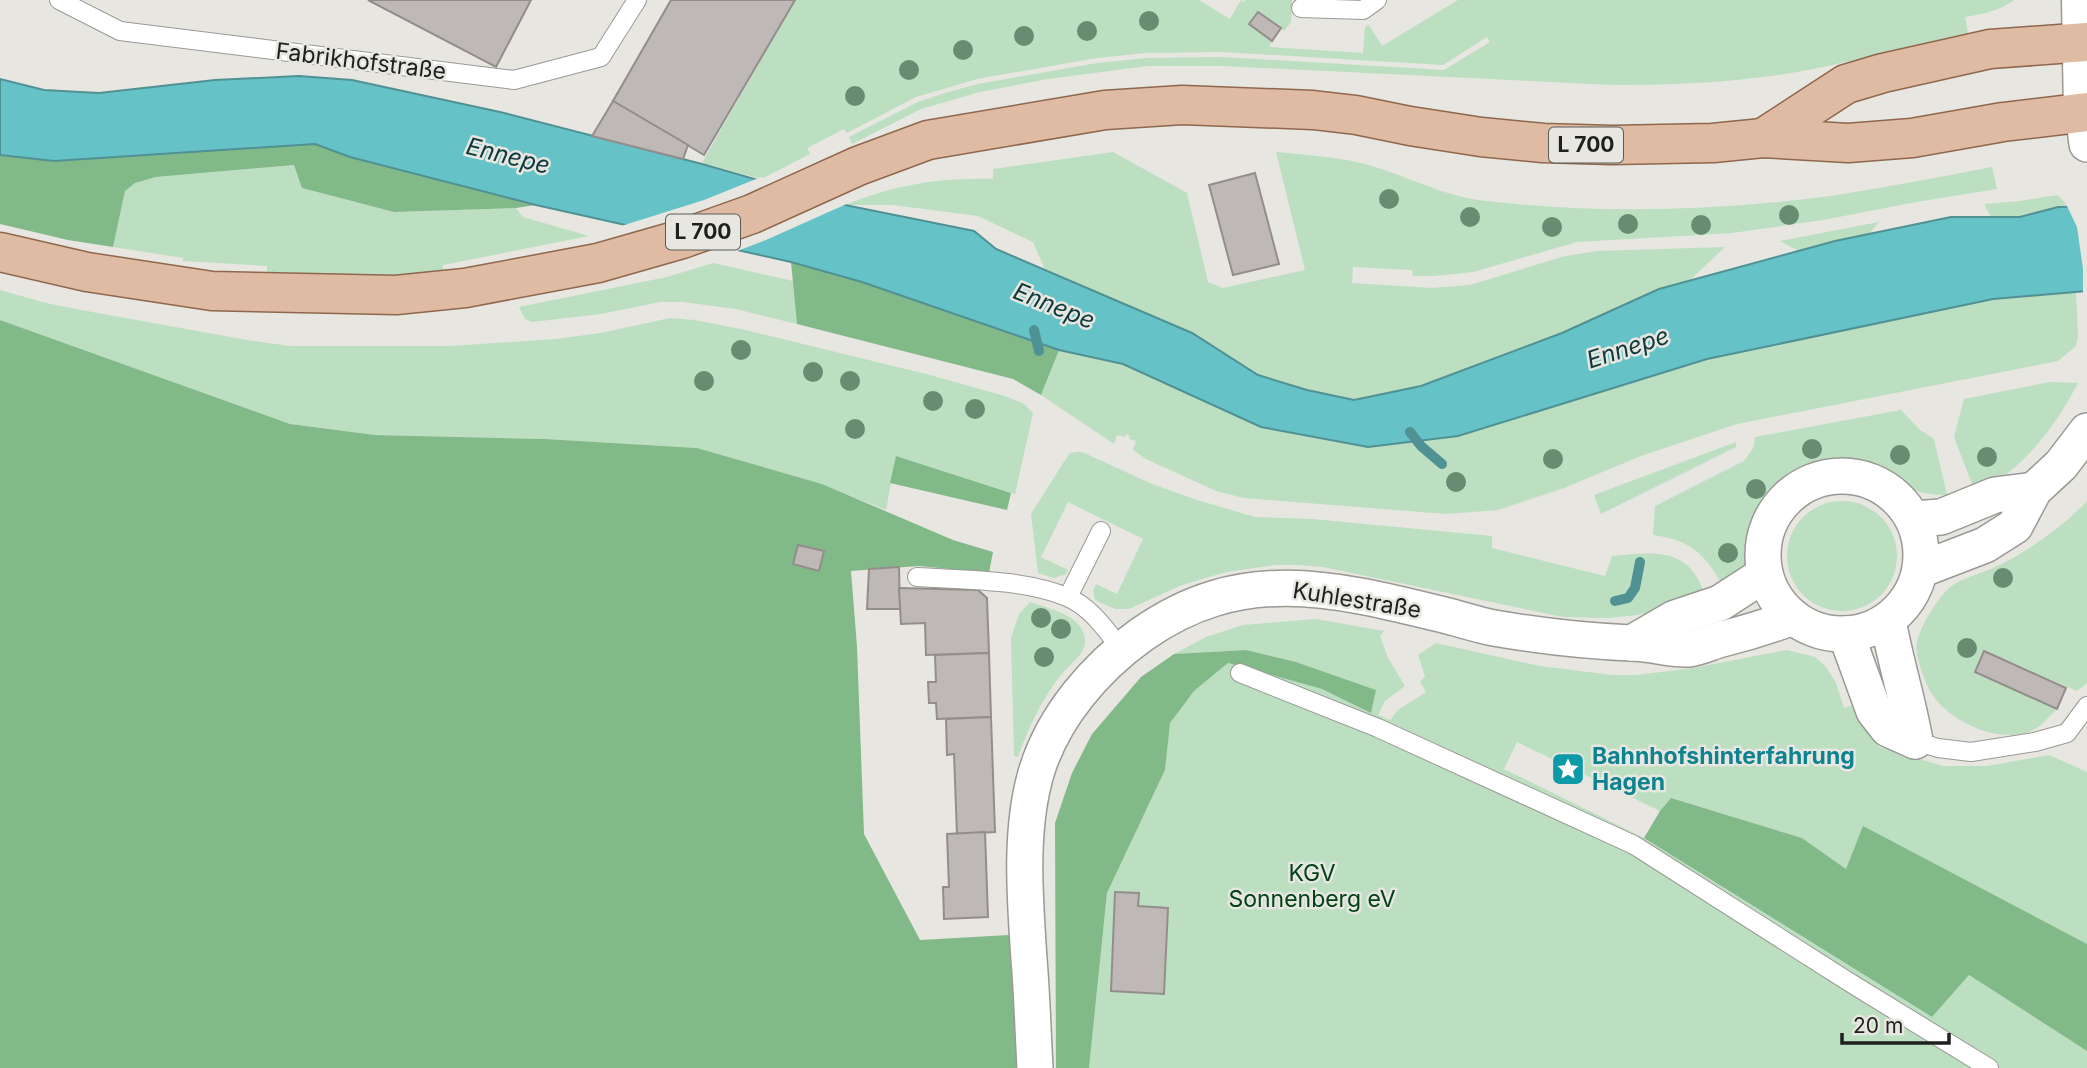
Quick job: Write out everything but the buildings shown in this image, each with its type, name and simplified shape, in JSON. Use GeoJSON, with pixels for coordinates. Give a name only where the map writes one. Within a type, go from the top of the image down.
{"type":"FeatureCollection","features":[{"type":"Feature","properties":{"kind":"main road"},"geometry":{"type":"LineString","coordinates":[[2081,0],[2086,123]]}},
{"type":"Feature","properties":{"kind":"main road","name":"L 700"},"geometry":{"type":"LineString","coordinates":[[1763,138],[1846,85],[1883,73],[1990,49],[2084,42]]}},
{"type":"Feature","properties":{"kind":"main road","name":"L 700"},"geometry":{"type":"LineString","coordinates":[[0,252],[64,268],[212,291],[396,295],[465,288],[598,263],[682,239],[752,214],[858,166],[928,139],[1137,107],[1222,105],[1312,110],[1481,137],[1580,145],[1665,145],[1763,138],[1848,143],[1912,138],[2003,122],[2086,123]]}},
{"type":"Feature","properties":{"kind":"street"},"geometry":{"type":"LineString","coordinates":[[1920,570],[1985,545],[2015,526],[2034,490],[2061,465],[2087,431]]}},
{"type":"Feature","properties":{"kind":"street"},"geometry":{"type":"LineString","coordinates":[[1843,475],[1871,481],[1895,496],[1913,519],[1920,544],[1920,570],[1910,596],[1888,620],[1867,630],[1846,634],[1815,629],[1793,617],[1775,597],[1765,574],[1763,544],[1772,517],[1790,495],[1815,480],[1843,475]]}},
{"type":"Feature","properties":{"kind":"street"},"geometry":{"type":"LineString","coordinates":[[1913,519],[1941,517],[1995,495],[2034,490]]}},
{"type":"Feature","properties":{"kind":"street"},"geometry":{"type":"LineString","coordinates":[[1632,643],[1675,618],[1720,603],[1765,574]]}},
{"type":"Feature","properties":{"kind":"street","name":"Kuhlestraße"},"geometry":{"type":"LineString","coordinates":[[1035,1068],[1025,877],[1027,836],[1037,770],[1069,706],[1121,649],[1155,625],[1204,601],[1248,591],[1287,587],[1354,595],[1492,627],[1599,643],[1632,643],[1689,649],[1768,627],[1793,617]]}},
{"type":"Feature","properties":{"kind":"street"},"geometry":{"type":"LineString","coordinates":[[1888,620],[1900,682],[1911,712],[1914,741]]}},
{"type":"Feature","properties":{"kind":"street"},"geometry":{"type":"LineString","coordinates":[[1846,634],[1874,711],[1888,729],[1914,741]]}},
{"type":"Feature","properties":{"kind":"lane","name":"Fabrikhofstraße"},"geometry":{"type":"LineString","coordinates":[[59,0],[120,31],[514,80],[601,57],[637,0]]}},
{"type":"Feature","properties":{"kind":"lane"},"geometry":{"type":"LineString","coordinates":[[1301,8],[1363,10],[1377,0]]}},
{"type":"Feature","properties":{"kind":"lane"},"geometry":{"type":"LineString","coordinates":[[1068,597],[1101,531]]}},
{"type":"Feature","properties":{"kind":"lane"},"geometry":{"type":"LineString","coordinates":[[918,577],[989,581],[1068,597],[1100,621],[1121,649]]}},
{"type":"Feature","properties":{"kind":"lane"},"geometry":{"type":"LineString","coordinates":[[1240,673],[1378,728],[1634,845],[1989,1068]]}},
{"type":"Feature","properties":{"kind":"lane"},"geometry":{"type":"LineString","coordinates":[[1914,741],[1938,748],[1971,752],[2035,743],[2067,733],[2087,706]]}},
{"type":"Feature","properties":{"kind":"green space"},"geometry":{"type":"Polygon","coordinates":[[[795,0],[1199,0],[1230,19],[1241,0],[1292,0],[1291,22],[1284,31],[1258,12],[1249,24],[1272,41],[1269,47],[1363,53],[1365,27],[1369,25],[1382,46],[1458,0],[2014,0],[1997,9],[1965,17],[1968,33],[1831,65],[1764,77],[1699,83],[1613,85],[1223,66],[1147,66],[1048,79],[980,92],[921,109],[852,144],[849,137],[918,102],[948,92],[978,84],[1097,63],[1147,58],[1223,57],[1444,70],[1490,42],[1487,37],[1443,65],[1222,52],[1146,53],[1097,58],[977,79],[916,97],[847,133],[844,129],[807,148],[810,154],[761,179],[702,163],[795,0]]]}},
{"type":"Feature","properties":{"kind":"green space"},"geometry":{"type":"Polygon","coordinates":[[[315,144],[350,157],[536,205],[394,212],[302,188],[294,165],[156,177],[135,183],[125,191],[113,247],[68,240],[0,224],[0,155],[54,161],[315,144]]]}},
{"type":"Feature","properties":{"kind":"green space"},"geometry":{"type":"Polygon","coordinates":[[[1113,152],[1187,193],[1208,282],[1223,288],[1305,270],[1276,152],[1351,161],[1472,199],[1572,208],[1701,208],[1787,201],[1870,190],[1992,167],[1997,189],[1732,233],[1577,242],[1473,272],[1413,276],[1412,270],[1353,267],[1352,283],[1432,288],[1470,285],[1565,256],[1598,251],[1725,247],[1690,280],[1659,289],[1562,333],[1421,386],[1354,400],[1307,390],[1258,375],[1192,333],[1046,272],[1033,242],[978,216],[893,205],[845,205],[899,187],[955,179],[993,179],[993,169],[1113,152]]]}},
{"type":"Feature","properties":{"kind":"green space"},"geometry":{"type":"Polygon","coordinates":[[[295,165],[302,188],[394,212],[516,208],[523,217],[589,236],[443,265],[443,272],[390,276],[267,273],[267,266],[183,261],[183,258],[113,247],[125,191],[135,183],[156,177],[295,165]]]}},
{"type":"Feature","properties":{"kind":"green space"},"geometry":{"type":"Polygon","coordinates":[[[2058,195],[2066,204],[2020,217],[1991,217],[1984,204],[2020,201],[2058,195]]]}},
{"type":"Feature","properties":{"kind":"green space"},"geometry":{"type":"Polygon","coordinates":[[[1879,222],[1869,234],[1799,251],[1780,241],[1879,222]]]}},
{"type":"Feature","properties":{"kind":"green space"},"geometry":{"type":"Polygon","coordinates":[[[791,262],[862,282],[1059,350],[1041,395],[1013,379],[797,324],[791,262]]]}},
{"type":"Feature","properties":{"kind":"green space"},"geometry":{"type":"Polygon","coordinates":[[[713,263],[793,281],[797,324],[736,309],[683,302],[660,302],[601,314],[532,322],[525,319],[519,307],[667,277],[713,263]]]}},
{"type":"Feature","properties":{"kind":"green space"},"geometry":{"type":"Polygon","coordinates":[[[0,290],[81,310],[290,346],[450,346],[556,339],[601,333],[670,318],[694,320],[930,375],[1008,397],[1024,404],[1033,413],[1015,494],[896,456],[886,510],[821,484],[697,448],[545,439],[375,435],[290,424],[0,320],[0,290]]]}},
{"type":"Feature","properties":{"kind":"green space"},"geometry":{"type":"Polygon","coordinates":[[[2076,292],[2076,346],[2058,361],[1737,424],[1641,456],[1564,488],[1498,510],[1446,514],[1244,498],[1216,491],[1146,459],[1133,450],[1136,441],[1129,439],[1130,436],[1126,434],[1125,437],[1117,435],[1114,444],[1041,395],[1059,350],[1123,364],[1261,427],[1369,447],[1458,436],[1707,359],[1993,299],[2076,292]]]}},
{"type":"Feature","properties":{"kind":"green space"},"geometry":{"type":"Polygon","coordinates":[[[0,320],[290,424],[375,435],[545,439],[697,448],[822,484],[953,540],[993,552],[989,573],[919,566],[851,571],[857,647],[864,834],[920,940],[1028,934],[1035,1068],[0,1068],[0,320]]]}},
{"type":"Feature","properties":{"kind":"green space"},"geometry":{"type":"Polygon","coordinates":[[[2050,382],[2078,383],[2048,431],[2022,461],[1992,484],[1975,492],[1954,437],[1964,399],[2050,382]]]}},
{"type":"Feature","properties":{"kind":"green space"},"geometry":{"type":"Polygon","coordinates":[[[1901,410],[1920,430],[1934,439],[1947,495],[1919,491],[1880,472],[1856,465],[1840,464],[1811,470],[1785,484],[1764,507],[1757,521],[1744,566],[1723,586],[1695,550],[1677,540],[1653,535],[1655,506],[1744,461],[1754,447],[1755,437],[1901,410]]]}},
{"type":"Feature","properties":{"kind":"green space"},"geometry":{"type":"Polygon","coordinates":[[[1736,442],[1736,447],[1601,514],[1594,495],[1736,442]]]}},
{"type":"Feature","properties":{"kind":"green space"},"geometry":{"type":"Polygon","coordinates":[[[1082,452],[1152,484],[1255,517],[1312,519],[1492,536],[1492,548],[1605,576],[1612,556],[1669,556],[1690,568],[1705,596],[1669,609],[1637,615],[1609,618],[1563,617],[1323,567],[1275,565],[1226,572],[1182,585],[1129,609],[1115,609],[1095,600],[1093,591],[1096,584],[1117,594],[1143,539],[1068,502],[1041,557],[1068,570],[1066,574],[1054,578],[1038,573],[1031,514],[1069,454],[1082,452]]]}},
{"type":"Feature","properties":{"kind":"green space"},"geometry":{"type":"Polygon","coordinates":[[[896,456],[1011,493],[1007,510],[890,483],[896,456]]]}},
{"type":"Feature","properties":{"kind":"green space"},"geometry":{"type":"Polygon","coordinates":[[[1842,501],[1863,506],[1881,517],[1892,535],[1897,556],[1892,577],[1881,595],[1863,606],[1842,611],[1821,606],[1803,595],[1792,577],[1787,556],[1792,535],[1803,517],[1821,506],[1842,501]]]}},
{"type":"Feature","properties":{"kind":"green space"},"geometry":{"type":"Polygon","coordinates":[[[2087,501],[2087,683],[2077,691],[1985,651],[1975,672],[2057,709],[2036,728],[2020,734],[1989,732],[1966,723],[1941,705],[1925,680],[1917,646],[1926,620],[1936,603],[1953,585],[2025,551],[2058,528],[2087,501]]]}},
{"type":"Feature","properties":{"kind":"green space"},"geometry":{"type":"Polygon","coordinates":[[[1030,602],[1072,619],[1083,631],[1085,645],[1042,704],[1018,757],[1014,756],[1011,638],[1019,614],[1030,602]]]}},
{"type":"Feature","properties":{"kind":"green space","name":"KGV Sonnenberg eV"},"geometry":{"type":"Polygon","coordinates":[[[1316,619],[1384,631],[1380,636],[1388,658],[1405,686],[1385,701],[1378,715],[1390,720],[1398,710],[1426,692],[1420,682],[1425,676],[1418,655],[1436,643],[1540,666],[1612,675],[1637,675],[1693,668],[1787,650],[1815,657],[1826,667],[1836,683],[1844,708],[1854,705],[1870,737],[1879,747],[1943,766],[1987,766],[2049,755],[2087,772],[2087,944],[1863,827],[1846,869],[1802,838],[1671,798],[1660,811],[1517,742],[1504,769],[1644,838],[1932,1017],[1969,975],[2087,1051],[2087,1068],[1089,1068],[1107,893],[1165,770],[1169,723],[1194,691],[1228,663],[1322,689],[1371,712],[1376,690],[1296,662],[1246,650],[1174,654],[1206,637],[1243,625],[1316,619]]]}},
{"type":"Feature","properties":{"kind":"green space"},"geometry":{"type":"Polygon","coordinates":[[[1246,650],[1296,662],[1376,690],[1371,713],[1322,689],[1228,663],[1194,691],[1170,723],[1165,770],[1107,893],[1089,1068],[1056,1068],[1055,823],[1072,773],[1092,734],[1141,677],[1174,654],[1246,650]]]}},
{"type":"Feature","properties":{"kind":"green space"},"geometry":{"type":"Polygon","coordinates":[[[1671,798],[1802,838],[1846,869],[1863,826],[2087,944],[2087,1051],[1969,975],[1932,1017],[1644,838],[1671,798]]]}},
{"type":"Feature","properties":{"kind":"water","name":"Ennepe"},"geometry":{"type":"Polygon","coordinates":[[[299,76],[352,80],[500,112],[702,164],[845,205],[974,231],[996,249],[1192,333],[1258,375],[1307,390],[1354,400],[1421,386],[1562,333],[1659,289],[1835,241],[1951,217],[2020,217],[2058,207],[2087,206],[2087,291],[1993,299],[1707,359],[1458,436],[1368,447],[1261,427],[1123,364],[1059,350],[862,282],[791,262],[536,205],[350,157],[315,144],[54,161],[0,155],[0,79],[44,90],[99,93],[215,80],[299,76]]]}},
{"type":"Feature","properties":{"kind":"pier"},"geometry":{"type":"Polygon","coordinates":[[[761,177],[851,202],[732,253],[618,227],[704,200],[761,177]]]}},
{"type":"Feature","properties":{"kind":"pier"},"geometry":{"type":"Polygon","coordinates":[[[2087,202],[2087,294],[2083,295],[2083,269],[2077,227],[2066,204],[2087,202]]]}},
{"type":"Feature","properties":{"kind":"waterway"},"geometry":{"type":"LineString","coordinates":[[1034,330],[1039,351]]}},
{"type":"Feature","properties":{"kind":"waterway"},"geometry":{"type":"LineString","coordinates":[[1410,432],[1421,446],[1442,464]]}},
{"type":"Feature","properties":{"kind":"waterway"},"geometry":{"type":"LineString","coordinates":[[1615,601],[1628,598],[1635,588],[1640,562]]}},
{"type":"Feature","properties":{"kind":"place","name":"Bahnhofshinterfahrung Hagen"},"geometry":{"type":"Point","coordinates":[1568,769]}}]}
